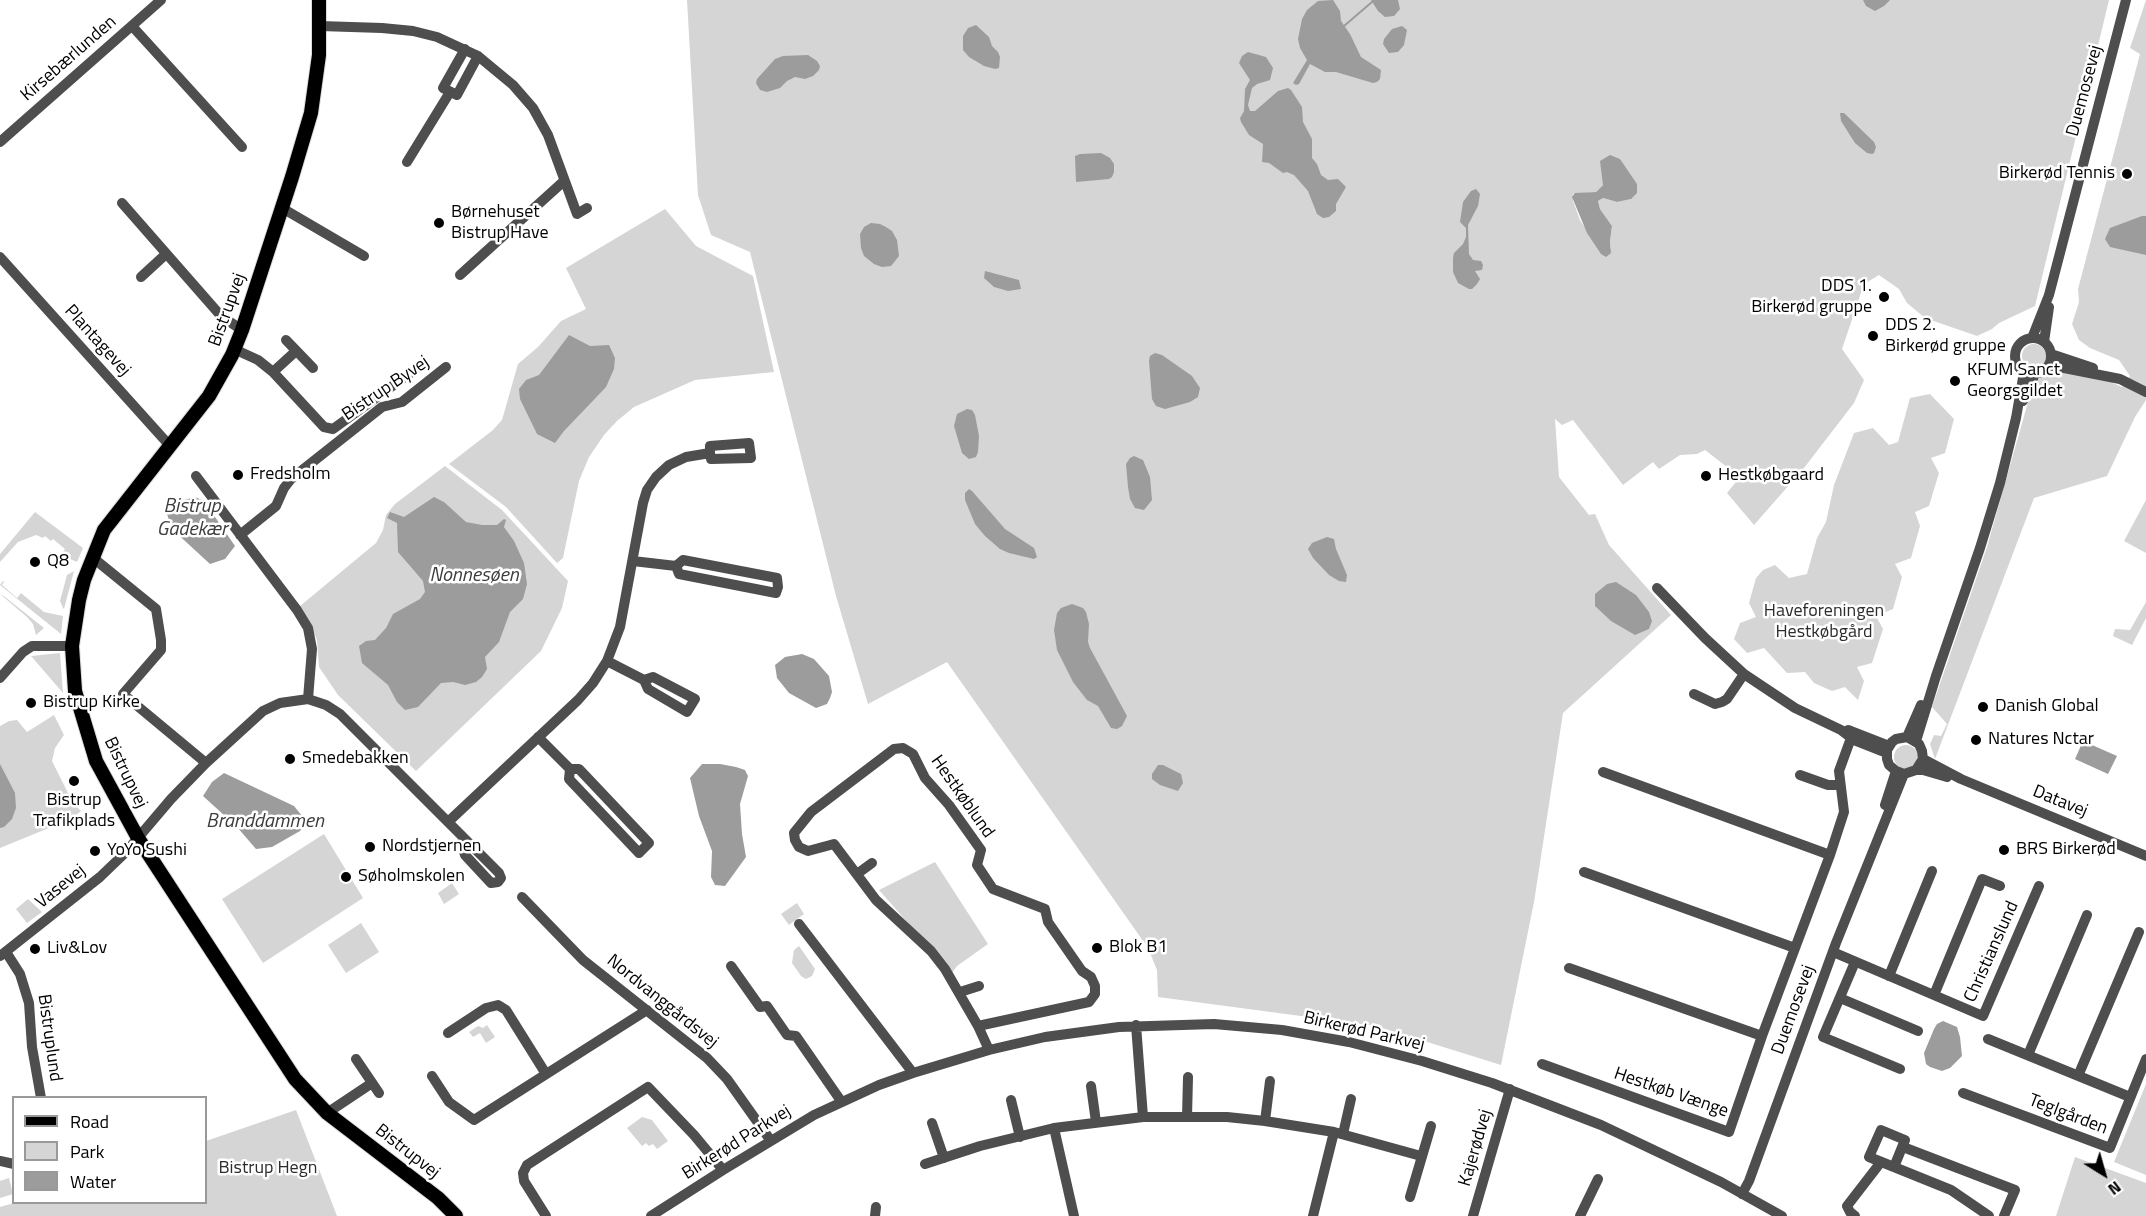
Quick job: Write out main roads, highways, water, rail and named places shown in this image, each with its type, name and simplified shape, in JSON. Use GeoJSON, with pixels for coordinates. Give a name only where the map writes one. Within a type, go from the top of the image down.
{"type":"FeatureCollection","features":[{"type":"Feature","properties":{"kind":"main road","name":"Bistrupvej"},"geometry":{"type":"LineString","coordinates":[[319,0],[317,75],[311,113],[242,330],[210,396],[104,530],[92,557],[79,600],[72,646],[75,691],[96,761],[138,838],[295,1079],[327,1113],[438,1198],[456,1216]]}},
{"type":"Feature","properties":{"kind":"water"},"geometry":{"type":"Polygon","coordinates":[[[1333,0],[1340,11],[1341,21],[1361,57],[1381,70],[1380,79],[1377,82],[1373,83],[1336,72],[1325,72],[1310,64],[1299,84],[1293,83],[1307,60],[1298,39],[1302,19],[1307,10],[1318,1],[1333,0]]]}},
{"type":"Feature","properties":{"kind":"water"},"geometry":{"type":"Polygon","coordinates":[[[1371,0],[1398,0],[1400,9],[1394,16],[1385,17],[1371,0]]]}},
{"type":"Feature","properties":{"kind":"water"},"geometry":{"type":"Polygon","coordinates":[[[1863,0],[1890,0],[1875,11],[1866,6],[1863,0]]]}},
{"type":"Feature","properties":{"kind":"water"},"geometry":{"type":"Polygon","coordinates":[[[976,25],[989,37],[992,46],[998,52],[999,68],[984,66],[969,57],[963,50],[963,36],[968,28],[976,25]]]}},
{"type":"Feature","properties":{"kind":"water"},"geometry":{"type":"Polygon","coordinates":[[[1402,26],[1407,30],[1404,45],[1398,52],[1389,53],[1383,44],[1384,39],[1392,29],[1402,26]]]}},
{"type":"Feature","properties":{"kind":"water"},"geometry":{"type":"Polygon","coordinates":[[[1248,52],[1266,57],[1273,68],[1270,80],[1252,88],[1248,105],[1250,111],[1255,111],[1278,91],[1288,88],[1291,90],[1302,107],[1303,122],[1312,139],[1312,158],[1321,175],[1328,180],[1338,179],[1346,187],[1336,204],[1336,211],[1329,217],[1323,218],[1317,214],[1308,191],[1294,175],[1283,173],[1269,163],[1262,162],[1263,144],[1249,135],[1241,122],[1245,89],[1250,80],[1239,63],[1242,56],[1248,52]]]}},
{"type":"Feature","properties":{"kind":"water"},"geometry":{"type":"Polygon","coordinates":[[[808,55],[820,66],[813,76],[805,79],[795,77],[780,88],[767,92],[760,90],[756,83],[757,79],[775,59],[783,56],[808,55]]]}},
{"type":"Feature","properties":{"kind":"water"},"geometry":{"type":"Polygon","coordinates":[[[1840,113],[1844,113],[1874,142],[1876,147],[1874,153],[1867,153],[1855,143],[1841,121],[1840,113]]]}},
{"type":"Feature","properties":{"kind":"water"},"geometry":{"type":"Polygon","coordinates":[[[1101,153],[1110,158],[1114,164],[1112,177],[1076,182],[1075,156],[1101,153]]]}},
{"type":"Feature","properties":{"kind":"water"},"geometry":{"type":"Polygon","coordinates":[[[1610,155],[1620,159],[1637,184],[1637,193],[1631,199],[1617,202],[1603,198],[1598,201],[1600,209],[1612,226],[1611,253],[1606,257],[1601,254],[1587,233],[1572,197],[1575,193],[1596,192],[1603,185],[1600,161],[1610,155]]]}},
{"type":"Feature","properties":{"kind":"water"},"geometry":{"type":"Polygon","coordinates":[[[1476,189],[1480,194],[1478,206],[1468,225],[1469,254],[1473,260],[1481,261],[1483,265],[1482,270],[1475,271],[1480,279],[1472,289],[1469,289],[1458,283],[1453,272],[1453,258],[1466,237],[1466,228],[1460,222],[1463,202],[1471,191],[1476,189]]]}},
{"type":"Feature","properties":{"kind":"water"},"geometry":{"type":"Polygon","coordinates":[[[2146,216],[2146,255],[2110,247],[2105,239],[2110,228],[2146,216]]]}},
{"type":"Feature","properties":{"kind":"water"},"geometry":{"type":"Polygon","coordinates":[[[871,223],[886,227],[892,231],[897,240],[899,256],[891,266],[882,267],[864,256],[860,234],[864,227],[871,223]]]}},
{"type":"Feature","properties":{"kind":"water"},"geometry":{"type":"Polygon","coordinates":[[[985,271],[1019,280],[1021,289],[1008,291],[994,287],[984,278],[985,271]]]}},
{"type":"Feature","properties":{"kind":"water"},"geometry":{"type":"Polygon","coordinates":[[[569,335],[590,346],[609,345],[615,358],[614,369],[606,387],[555,443],[537,434],[520,399],[519,389],[526,380],[539,375],[569,335]]]}},
{"type":"Feature","properties":{"kind":"water"},"geometry":{"type":"Polygon","coordinates":[[[1155,353],[1162,355],[1192,376],[1200,388],[1198,397],[1190,402],[1165,409],[1156,406],[1152,399],[1149,361],[1150,356],[1155,353]]]}},
{"type":"Feature","properties":{"kind":"water"},"geometry":{"type":"Polygon","coordinates":[[[967,409],[972,410],[975,415],[979,436],[976,457],[969,459],[962,453],[954,426],[957,414],[967,409]]]}},
{"type":"Feature","properties":{"kind":"water"},"geometry":{"type":"Polygon","coordinates":[[[1134,456],[1143,460],[1150,477],[1152,500],[1144,510],[1135,508],[1130,499],[1126,464],[1134,456]]]}},
{"type":"Feature","properties":{"kind":"water"},"geometry":{"type":"Polygon","coordinates":[[[969,489],[1005,529],[1034,548],[1037,557],[1034,559],[1009,553],[1000,549],[985,536],[975,524],[965,500],[965,493],[969,489]]]}},
{"type":"Feature","properties":{"kind":"water","name":"Bistrup Gadekær"},"geometry":{"type":"Polygon","coordinates":[[[195,497],[204,501],[235,546],[225,559],[210,564],[172,529],[167,514],[177,502],[195,497]]]}},
{"type":"Feature","properties":{"kind":"water","name":"Nonnesøen"},"geometry":{"type":"Polygon","coordinates":[[[434,497],[444,502],[466,522],[497,525],[504,519],[506,520],[504,527],[514,541],[524,563],[527,584],[523,599],[510,612],[499,642],[485,657],[487,669],[482,677],[476,682],[465,685],[453,682],[441,683],[418,707],[405,710],[397,702],[388,685],[362,663],[359,646],[366,641],[375,640],[386,628],[393,614],[420,599],[425,592],[423,581],[398,552],[397,523],[387,518],[390,512],[404,517],[434,497]]]}},
{"type":"Feature","properties":{"kind":"water"},"geometry":{"type":"Polygon","coordinates":[[[1327,537],[1334,539],[1347,575],[1346,582],[1329,575],[1308,549],[1312,543],[1327,537]]]}},
{"type":"Feature","properties":{"kind":"water"},"geometry":{"type":"Polygon","coordinates":[[[1616,582],[1636,595],[1649,612],[1652,621],[1649,629],[1635,635],[1611,621],[1595,606],[1595,594],[1607,584],[1616,582]]]}},
{"type":"Feature","properties":{"kind":"water"},"geometry":{"type":"Polygon","coordinates":[[[1072,604],[1083,608],[1086,612],[1090,648],[1127,716],[1122,726],[1117,729],[1111,728],[1098,706],[1087,700],[1073,682],[1057,650],[1054,630],[1057,613],[1061,608],[1072,604]]]}},
{"type":"Feature","properties":{"kind":"water"},"geometry":{"type":"Polygon","coordinates":[[[802,654],[814,659],[829,676],[832,692],[827,704],[816,708],[789,693],[777,678],[775,665],[785,657],[802,654]]]}},
{"type":"Feature","properties":{"kind":"water"},"geometry":{"type":"Polygon","coordinates":[[[2083,741],[2117,756],[2108,774],[2075,759],[2083,741]]]}},
{"type":"Feature","properties":{"kind":"water"},"geometry":{"type":"Polygon","coordinates":[[[0,764],[15,793],[16,808],[12,819],[0,828],[0,764]]]}},
{"type":"Feature","properties":{"kind":"water"},"geometry":{"type":"Polygon","coordinates":[[[702,764],[736,767],[745,770],[748,776],[740,804],[746,857],[725,886],[715,885],[711,877],[712,851],[699,816],[690,778],[702,764]]]}},
{"type":"Feature","properties":{"kind":"water"},"geometry":{"type":"Polygon","coordinates":[[[1158,765],[1163,765],[1181,774],[1183,783],[1178,791],[1160,785],[1152,779],[1152,774],[1158,765]]]}},
{"type":"Feature","properties":{"kind":"water","name":"Branddammen"},"geometry":{"type":"Polygon","coordinates":[[[224,773],[294,806],[307,822],[300,831],[272,847],[256,849],[237,827],[203,796],[212,782],[224,773]]]}},
{"type":"Feature","properties":{"kind":"water"},"geometry":{"type":"Polygon","coordinates":[[[1943,1021],[1957,1027],[1962,1056],[1950,1068],[1942,1071],[1926,1064],[1924,1053],[1934,1029],[1943,1021]]]}},
{"type":"Feature","properties":{"kind":"waterway"},"geometry":{"type":"LineString","coordinates":[[1344,26],[1372,2]]}},
{"type":"Feature","properties":{"kind":"place","name":"Birkerød Tennis"},"geometry":{"type":"Point","coordinates":[2127,174]}},
{"type":"Feature","properties":{"kind":"place","name":"Børnehuset Bistrup Have"},"geometry":{"type":"Point","coordinates":[439,223]}},
{"type":"Feature","properties":{"kind":"place","name":"DDS 1. Birkerød gruppe"},"geometry":{"type":"Point","coordinates":[1884,297]}},
{"type":"Feature","properties":{"kind":"place","name":"DDS 2. Birkerød gruppe"},"geometry":{"type":"Point","coordinates":[1873,336]}},
{"type":"Feature","properties":{"kind":"place","name":"KFUM Sanct Georgsgildet"},"geometry":{"type":"Point","coordinates":[1955,381]}},
{"type":"Feature","properties":{"kind":"place","name":"Fredsholm"},"geometry":{"type":"Point","coordinates":[238,475]}},
{"type":"Feature","properties":{"kind":"place","name":"Hestkøbgaard"},"geometry":{"type":"Point","coordinates":[1706,476]}},
{"type":"Feature","properties":{"kind":"place","name":"Q8"},"geometry":{"type":"Point","coordinates":[35,562]}},
{"type":"Feature","properties":{"kind":"place","name":"Bistrup Kirke"},"geometry":{"type":"Point","coordinates":[31,703]}},
{"type":"Feature","properties":{"kind":"place","name":"Danish Global"},"geometry":{"type":"Point","coordinates":[1983,707]}},
{"type":"Feature","properties":{"kind":"place","name":"Natures Nctar"},"geometry":{"type":"Point","coordinates":[1976,740]}},
{"type":"Feature","properties":{"kind":"place","name":"Smedebakken"},"geometry":{"type":"Point","coordinates":[290,759]}},
{"type":"Feature","properties":{"kind":"place","name":"Bistrup Trafikplads"},"geometry":{"type":"Point","coordinates":[74,781]}},
{"type":"Feature","properties":{"kind":"place","name":"Nordstjernen"},"geometry":{"type":"Point","coordinates":[370,847]}},
{"type":"Feature","properties":{"kind":"place","name":"BRS Birkerød"},"geometry":{"type":"Point","coordinates":[2004,850]}},
{"type":"Feature","properties":{"kind":"place","name":"YoYo Sushi"},"geometry":{"type":"Point","coordinates":[95,851]}},
{"type":"Feature","properties":{"kind":"place","name":"Søholmskolen"},"geometry":{"type":"Point","coordinates":[346,877]}},
{"type":"Feature","properties":{"kind":"place","name":"Blok B1"},"geometry":{"type":"Point","coordinates":[1097,948]}},
{"type":"Feature","properties":{"kind":"place","name":"Liv&Lov"},"geometry":{"type":"Point","coordinates":[35,949]}},
{"type":"Feature","properties":{"kind":"park label","name":"Haveforeningen Hestkøbgård"},"geometry":{"type":"Point","coordinates":[1824,622]}},
{"type":"Feature","properties":{"kind":"park label","name":"Bistrup Hegn"},"geometry":{"type":"Point","coordinates":[268,1169]}}]}
